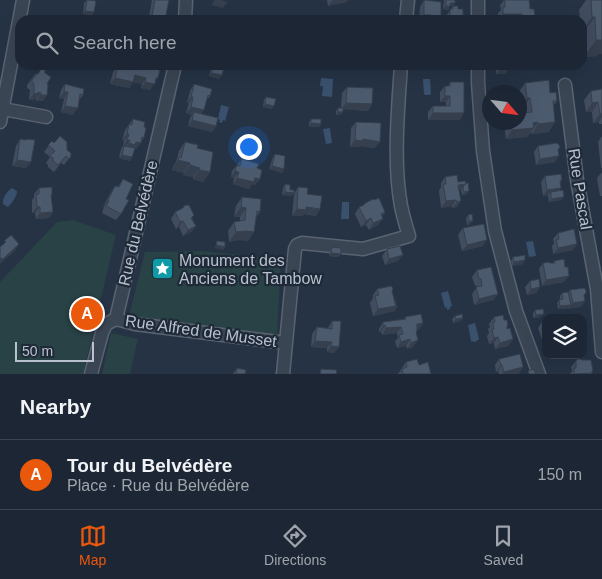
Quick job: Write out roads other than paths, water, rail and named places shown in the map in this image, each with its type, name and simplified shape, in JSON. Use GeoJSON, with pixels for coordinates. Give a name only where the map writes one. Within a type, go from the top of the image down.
{"type":"FeatureCollection","features":[{"type":"Feature","properties":{"kind":"street"},"geometry":{"type":"LineString","coordinates":[[20,15],[23,0]]}},
{"type":"Feature","properties":{"kind":"street"},"geometry":{"type":"LineString","coordinates":[[185,15],[186,0]]}},
{"type":"Feature","properties":{"kind":"street"},"geometry":{"type":"LineString","coordinates":[[406,15],[408,0]]}},
{"type":"Feature","properties":{"kind":"street"},"geometry":{"type":"LineString","coordinates":[[478,0],[478,15]]}},
{"type":"Feature","properties":{"kind":"street"},"geometry":{"type":"LineString","coordinates":[[0,122],[15,42]]}},
{"type":"Feature","properties":{"kind":"street","name":"Rue du Belvédère"},"geometry":{"type":"LineString","coordinates":[[92,374],[102,333],[106,324],[116,319],[174,70]]}},
{"type":"Feature","properties":{"kind":"street"},"geometry":{"type":"LineString","coordinates":[[283,374],[292,273],[297,246],[302,243],[363,248],[409,236],[401,207],[398,186],[397,136],[401,70]]}},
{"type":"Feature","properties":{"kind":"street"},"geometry":{"type":"LineString","coordinates":[[478,70],[483,151],[495,231],[516,310],[538,374]]}},
{"type":"Feature","properties":{"kind":"street","name":"Rue Pascal"},"geometry":{"type":"LineString","coordinates":[[565,85],[577,180],[597,289],[602,352]]}},
{"type":"Feature","properties":{"kind":"street"},"geometry":{"type":"LineString","coordinates":[[2,109],[46,117]]}},
{"type":"Feature","properties":{"kind":"street","name":"Rue Alfred de Musset"},"geometry":{"type":"LineString","coordinates":[[116,319],[134,324],[286,343]]}},
{"type":"Feature","properties":{"kind":"water"},"geometry":{"type":"Polygon","coordinates":[[[321,78],[333,79],[332,97],[322,96],[323,86],[320,86],[321,78]]]}},
{"type":"Feature","properties":{"kind":"water"},"geometry":{"type":"Polygon","coordinates":[[[423,79],[430,79],[431,94],[429,95],[424,94],[423,79]]]}},
{"type":"Feature","properties":{"kind":"water"},"geometry":{"type":"Polygon","coordinates":[[[221,105],[229,107],[225,121],[223,120],[222,123],[218,119],[221,105]]]}},
{"type":"Feature","properties":{"kind":"water"},"geometry":{"type":"Polygon","coordinates":[[[330,128],[332,143],[326,144],[323,129],[330,128]]]}},
{"type":"Feature","properties":{"kind":"water"},"geometry":{"type":"Polygon","coordinates":[[[12,188],[17,193],[8,207],[3,204],[3,200],[12,188]]]}},
{"type":"Feature","properties":{"kind":"water"},"geometry":{"type":"Polygon","coordinates":[[[342,202],[349,202],[349,219],[341,219],[342,202]]]}},
{"type":"Feature","properties":{"kind":"water"},"geometry":{"type":"Polygon","coordinates":[[[533,241],[536,256],[529,257],[526,242],[533,241]]]}},
{"type":"Feature","properties":{"kind":"water"},"geometry":{"type":"Polygon","coordinates":[[[448,291],[452,306],[447,310],[441,293],[448,291]]]}},
{"type":"Feature","properties":{"kind":"water"},"geometry":{"type":"Polygon","coordinates":[[[475,323],[479,339],[475,342],[471,341],[468,325],[475,323]]]}},
{"type":"Feature","properties":{"kind":"place","name":"Monument des Anciens de Tambow"},"geometry":{"type":"Point","coordinates":[163,269]}},
{"type":"Feature","properties":{"kind":"place","name":"Tour du Belvédère"},"geometry":{"type":"Point","coordinates":[87,314]}}]}
